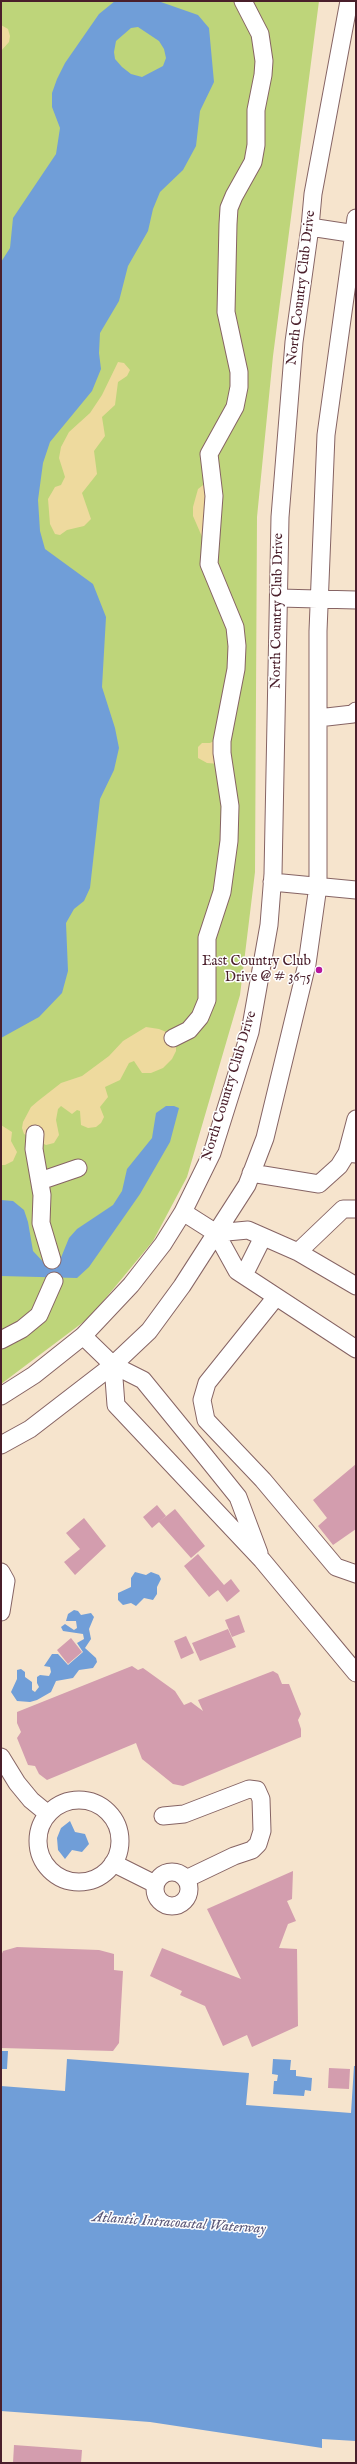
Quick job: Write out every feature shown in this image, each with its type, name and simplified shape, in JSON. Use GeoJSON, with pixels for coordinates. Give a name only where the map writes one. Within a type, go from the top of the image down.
{"type":"FeatureCollection","features":[{"type":"Feature","properties":{"kind":"street"},"geometry":{"type":"LineString","coordinates":[[173,1038],[189,1030],[200,1017],[207,1000],[208,938],[222,892],[229,841],[230,806],[222,747],[236,669],[237,646],[235,627],[209,564],[214,496],[209,454],[235,407],[239,387],[239,372],[226,312],[228,224],[230,208],[234,196],[253,162],[256,145],[256,110],[263,75],[264,61],[260,34],[243,1]]}},
{"type":"Feature","properties":{"kind":"street","name":"North Country Club Drive"},"geometry":{"type":"LineString","coordinates":[[1,1396],[34,1375],[83,1336],[131,1285],[163,1244],[183,1212],[212,1154],[250,1032],[269,925],[272,882],[280,518],[294,342],[310,227],[313,194],[349,1]]}},
{"type":"Feature","properties":{"kind":"street"},"geometry":{"type":"LineString","coordinates":[[1,1445],[30,1430],[113,1365],[149,1331],[214,1237],[247,1184],[265,1138],[307,964],[318,886],[320,599],[326,435],[355,229],[310,227]]}},
{"type":"Feature","properties":{"kind":"street"},"geometry":{"type":"LineString","coordinates":[[279,598],[356,600]]}},
{"type":"Feature","properties":{"kind":"street"},"geometry":{"type":"LineString","coordinates":[[318,718],[353,714],[356,711]]}},
{"type":"Feature","properties":{"kind":"street"},"geometry":{"type":"LineString","coordinates":[[272,882],[356,890]]}},
{"type":"Feature","properties":{"kind":"street"},"geometry":{"type":"LineString","coordinates":[[251,1173],[319,1184],[352,1154],[356,1119]]}},
{"type":"Feature","properties":{"kind":"street"},"geometry":{"type":"LineString","coordinates":[[35,1134],[34,1149],[40,1181],[41,1223],[52,1260]]}},
{"type":"Feature","properties":{"kind":"street"},"geometry":{"type":"LineString","coordinates":[[40,1181],[78,1168]]}},
{"type":"Feature","properties":{"kind":"street"},"geometry":{"type":"LineString","coordinates":[[298,1252],[343,1209],[356,1209]]}},
{"type":"Feature","properties":{"kind":"street"},"geometry":{"type":"LineString","coordinates":[[183,1212],[214,1237],[238,1271],[356,1349]]}},
{"type":"Feature","properties":{"kind":"street"},"geometry":{"type":"LineString","coordinates":[[214,1237],[248,1230],[298,1252],[356,1286]]}},
{"type":"Feature","properties":{"kind":"street"},"geometry":{"type":"LineString","coordinates":[[244,1275],[263,1237]]}},
{"type":"Feature","properties":{"kind":"street"},"geometry":{"type":"LineString","coordinates":[[1,1340],[22,1329],[39,1315],[54,1281]]}},
{"type":"Feature","properties":{"kind":"street"},"geometry":{"type":"LineString","coordinates":[[276,1297],[207,1383],[202,1400],[206,1420],[263,1480],[336,1567],[356,1574]]}},
{"type":"Feature","properties":{"kind":"street"},"geometry":{"type":"LineString","coordinates":[[83,1336],[113,1365],[143,1380],[238,1497],[262,1560]]}},
{"type":"Feature","properties":{"kind":"street"},"geometry":{"type":"LineString","coordinates":[[113,1365],[116,1405],[262,1560],[356,1673]]}},
{"type":"Feature","properties":{"kind":"street"},"geometry":{"type":"LineString","coordinates":[[1,1572],[6,1580],[1,1612]]}},
{"type":"Feature","properties":{"kind":"street"},"geometry":{"type":"LineString","coordinates":[[1,1757],[17,1783],[31,1800],[48,1814]]}},
{"type":"Feature","properties":{"kind":"street"},"geometry":{"type":"LineString","coordinates":[[164,1816],[184,1814],[250,1789],[257,1790],[261,1799],[262,1831],[258,1844],[252,1850],[234,1856],[186,1879]]}},
{"type":"Feature","properties":{"kind":"street"},"geometry":{"type":"LineString","coordinates":[[69,1801],[93,1802],[104,1808],[112,1817],[120,1840],[118,1854],[113,1863],[101,1876],[88,1881],[74,1881],[60,1877],[51,1871],[40,1853],[38,1839],[41,1826],[48,1814],[58,1806],[69,1801]]}},
{"type":"Feature","properties":{"kind":"street"},"geometry":{"type":"LineString","coordinates":[[113,1863],[155,1884]]}},
{"type":"Feature","properties":{"kind":"street"},"geometry":{"type":"LineString","coordinates":[[167,1872],[178,1872],[189,1884],[188,1896],[185,1901],[175,1906],[164,1904],[159,1901],[154,1890],[155,1884],[162,1875],[167,1872]]}},
{"type":"Feature","properties":{"kind":"green space"},"geometry":{"type":"Polygon","coordinates":[[[1,1],[319,1],[273,356],[257,517],[255,872],[240,995],[187,1177],[153,1241],[90,1317],[1,1384],[1,1]]]}},
{"type":"Feature","properties":{"kind":"sand"},"geometry":{"type":"Polygon","coordinates":[[[1,25],[8,29],[10,36],[9,42],[1,51],[1,25]]]}},
{"type":"Feature","properties":{"kind":"sand"},"geometry":{"type":"Polygon","coordinates":[[[118,362],[124,363],[130,370],[127,376],[118,382],[115,405],[102,417],[105,436],[94,451],[97,474],[82,493],[91,519],[84,526],[67,530],[60,535],[55,534],[50,524],[48,499],[55,487],[61,485],[65,477],[59,458],[61,447],[69,432],[90,413],[102,395],[118,362]]]}},
{"type":"Feature","properties":{"kind":"sand"},"geometry":{"type":"Polygon","coordinates":[[[207,482],[203,539],[193,516],[193,507],[198,489],[207,482]]]}},
{"type":"Feature","properties":{"kind":"sand"},"geometry":{"type":"Polygon","coordinates":[[[218,739],[220,764],[207,763],[198,758],[198,747],[202,743],[210,743],[218,739]]]}},
{"type":"Feature","properties":{"kind":"sand"},"geometry":{"type":"Polygon","coordinates":[[[146,1027],[159,1029],[171,1034],[176,1046],[176,1051],[172,1059],[163,1068],[151,1073],[142,1073],[134,1061],[129,1063],[120,1080],[105,1087],[108,1097],[100,1107],[104,1117],[101,1123],[96,1127],[88,1128],[81,1125],[80,1111],[77,1110],[72,1114],[61,1106],[58,1109],[56,1120],[59,1135],[54,1143],[46,1145],[24,1134],[22,1128],[23,1122],[31,1107],[61,1083],[82,1076],[109,1056],[123,1041],[146,1027]]]}},
{"type":"Feature","properties":{"kind":"sand"},"geometry":{"type":"Polygon","coordinates":[[[1,1125],[12,1132],[11,1141],[17,1152],[13,1161],[5,1165],[1,1165],[1,1125]]]}},
{"type":"Feature","properties":{"kind":"water"},"geometry":{"type":"Polygon","coordinates":[[[115,1],[158,1],[198,15],[209,28],[214,82],[200,111],[196,146],[183,170],[160,192],[153,209],[148,231],[128,266],[119,301],[100,333],[99,353],[101,369],[92,391],[50,442],[43,463],[38,500],[40,531],[45,549],[93,584],[106,617],[102,687],[115,728],[119,748],[114,770],[100,799],[90,888],[84,901],[74,909],[66,923],[68,971],[62,993],[39,1017],[1,1038],[1,262],[10,248],[13,218],[56,154],[60,128],[52,107],[52,93],[57,79],[65,63],[99,14],[115,1]],[[138,27],[131,28],[116,41],[114,52],[115,59],[131,74],[142,77],[163,66],[166,58],[164,49],[159,41],[138,27]]]}},
{"type":"Feature","properties":{"kind":"water"},"geometry":{"type":"Polygon","coordinates":[[[166,1106],[174,1106],[179,1108],[170,1142],[140,1194],[89,1267],[77,1278],[1,1276],[1,1200],[13,1201],[24,1210],[28,1222],[33,1251],[47,1266],[60,1260],[69,1238],[77,1229],[113,1205],[122,1191],[127,1169],[152,1138],[156,1113],[166,1106]]]}},
{"type":"Feature","properties":{"kind":"water"},"geometry":{"type":"Polygon","coordinates":[[[135,1572],[146,1575],[151,1572],[159,1575],[161,1579],[157,1587],[157,1594],[153,1600],[144,1598],[136,1606],[131,1603],[123,1605],[118,1600],[118,1593],[131,1587],[131,1578],[135,1572]]]}},
{"type":"Feature","properties":{"kind":"water"},"geometry":{"type":"Polygon","coordinates":[[[74,1610],[78,1611],[81,1615],[91,1613],[94,1617],[89,1629],[91,1639],[85,1648],[96,1658],[97,1662],[93,1668],[79,1670],[73,1678],[56,1681],[51,1692],[37,1700],[30,1702],[17,1701],[11,1692],[17,1679],[17,1670],[21,1669],[25,1672],[25,1677],[32,1682],[32,1690],[35,1692],[39,1687],[37,1677],[40,1675],[49,1676],[51,1672],[50,1667],[44,1666],[52,1654],[58,1654],[68,1665],[83,1652],[77,1643],[84,1639],[83,1634],[63,1631],[61,1627],[65,1624],[74,1630],[77,1628],[76,1621],[66,1621],[68,1614],[74,1610]]]}},
{"type":"Feature","properties":{"kind":"water"},"geometry":{"type":"Polygon","coordinates":[[[70,1821],[75,1832],[85,1834],[89,1844],[82,1852],[72,1850],[65,1859],[58,1850],[57,1838],[61,1828],[70,1821]]]}},
{"type":"Feature","properties":{"kind":"water"},"geometry":{"type":"Polygon","coordinates":[[[1,2051],[8,2051],[7,2069],[1,2069],[1,2051]]]}},
{"type":"Feature","properties":{"kind":"water","name":"Atlantic Intracoastal Waterway"},"geometry":{"type":"Polygon","coordinates":[[[67,2059],[249,2073],[246,2105],[351,2113],[354,2066],[356,2066],[356,2441],[322,2439],[322,2448],[150,2422],[1,2411],[1,2086],[65,2091],[67,2059]]]}},
{"type":"Feature","properties":{"kind":"water"},"geometry":{"type":"Polygon","coordinates":[[[273,2059],[291,2060],[290,2070],[296,2070],[296,2076],[312,2078],[311,2091],[305,2090],[304,2096],[273,2094],[274,2081],[277,2081],[278,2075],[272,2074],[273,2059]]]}},
{"type":"Feature","properties":{"kind":"building"},"geometry":{"type":"Polygon","coordinates":[[[356,1464],[356,1529],[333,1545],[318,1526],[327,1518],[313,1500],[356,1464]]]}},
{"type":"Feature","properties":{"kind":"building"},"geometry":{"type":"Polygon","coordinates":[[[157,1505],[166,1516],[152,1528],[143,1517],[157,1505]]]}},
{"type":"Feature","properties":{"kind":"building"},"geometry":{"type":"Polygon","coordinates":[[[175,1509],[205,1546],[191,1558],[159,1522],[175,1509]]]}},
{"type":"Feature","properties":{"kind":"building"},"geometry":{"type":"Polygon","coordinates":[[[84,1518],[106,1546],[75,1575],[64,1562],[80,1549],[66,1533],[84,1518]]]}},
{"type":"Feature","properties":{"kind":"building"},"geometry":{"type":"Polygon","coordinates":[[[198,1554],[224,1585],[231,1579],[240,1591],[227,1602],[218,1590],[209,1597],[184,1566],[198,1554]]]}},
{"type":"Feature","properties":{"kind":"building"},"geometry":{"type":"Polygon","coordinates":[[[239,1615],[245,1632],[232,1637],[225,1620],[239,1615]]]}},
{"type":"Feature","properties":{"kind":"building"},"geometry":{"type":"Polygon","coordinates":[[[228,1629],[236,1647],[200,1661],[192,1643],[228,1629]]]}},
{"type":"Feature","properties":{"kind":"building"},"geometry":{"type":"Polygon","coordinates":[[[186,1636],[194,1653],[181,1659],[174,1641],[186,1636]]]}},
{"type":"Feature","properties":{"kind":"building"},"geometry":{"type":"Polygon","coordinates":[[[71,1638],[82,1652],[68,1664],[57,1650],[71,1638]]]}},
{"type":"Feature","properties":{"kind":"building"},"geometry":{"type":"Polygon","coordinates":[[[132,1666],[138,1670],[143,1668],[175,1691],[184,1705],[191,1702],[203,1711],[198,1700],[273,1671],[278,1674],[282,1684],[289,1684],[301,1714],[298,1720],[301,1729],[301,1737],[183,1786],[173,1784],[142,1759],[136,1743],[47,1780],[39,1774],[35,1766],[28,1765],[17,1738],[21,1732],[17,1723],[17,1712],[132,1666]]]}},
{"type":"Feature","properties":{"kind":"building"},"geometry":{"type":"Polygon","coordinates":[[[293,1871],[292,1899],[287,1901],[296,1921],[288,1924],[279,1948],[297,1949],[298,2026],[252,2047],[247,2035],[223,2046],[205,2006],[180,1995],[182,1991],[150,1976],[162,1948],[241,1979],[207,1909],[293,1871]]]}},
{"type":"Feature","properties":{"kind":"building"},"geometry":{"type":"Polygon","coordinates":[[[17,1947],[99,1950],[114,1954],[114,1970],[123,1971],[119,2043],[113,2051],[1,2048],[1,1956],[3,1951],[17,1947]]]}},
{"type":"Feature","properties":{"kind":"building"},"geometry":{"type":"Polygon","coordinates":[[[329,2068],[350,2069],[349,2089],[328,2088],[329,2068]]]}},
{"type":"Feature","properties":{"kind":"building"},"geometry":{"type":"Polygon","coordinates":[[[14,2445],[82,2450],[81,2463],[13,2463],[14,2445]]]}},
{"type":"Feature","properties":{"kind":"place","name":"East Country Club Drive @ # 3675"},"geometry":{"type":"Point","coordinates":[319,970]}}]}
